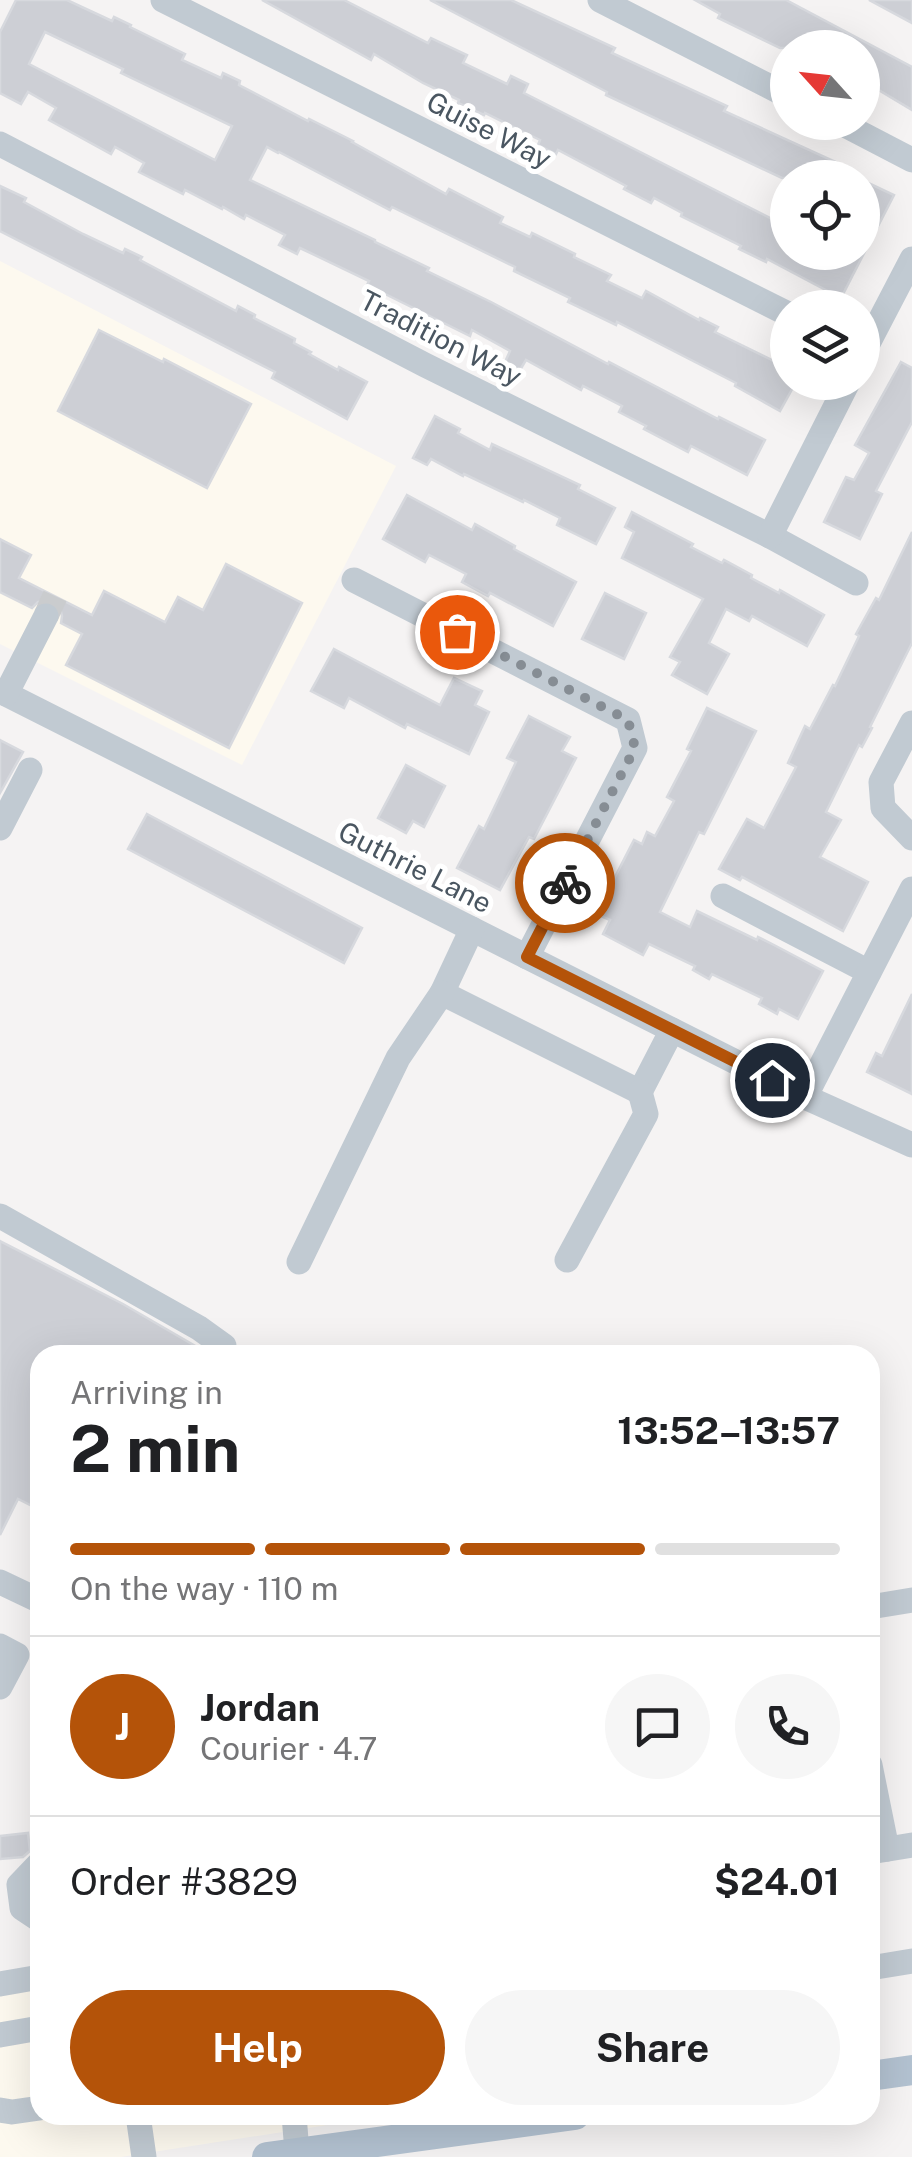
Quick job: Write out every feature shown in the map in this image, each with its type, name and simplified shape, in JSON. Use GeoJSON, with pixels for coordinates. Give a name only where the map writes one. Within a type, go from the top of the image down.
{"type":"FeatureCollection","features":[{"type":"Feature","properties":{"kind":"main road"},"geometry":{"type":"LineString","coordinates":[[880,2075],[912,2070]]}},
{"type":"Feature","properties":{"kind":"main road"},"geometry":{"type":"LineString","coordinates":[[282,2155],[502,2125]]}},
{"type":"Feature","properties":{"kind":"street"},"geometry":{"type":"LineString","coordinates":[[600,0],[770,87]]}},
{"type":"Feature","properties":{"kind":"street","name":"Guise Way"},"geometry":{"type":"LineString","coordinates":[[178,3],[770,305]]}},
{"type":"Feature","properties":{"kind":"street"},"geometry":{"type":"LineString","coordinates":[[874,140],[912,160]]}},
{"type":"Feature","properties":{"kind":"street","name":"Tradition Way"},"geometry":{"type":"LineString","coordinates":[[0,144],[856,583]]}},
{"type":"Feature","properties":{"kind":"street"},"geometry":{"type":"LineString","coordinates":[[880,320],[912,259]]}},
{"type":"Feature","properties":{"kind":"street"},"geometry":{"type":"LineString","coordinates":[[770,536],[839,400]]}},
{"type":"Feature","properties":{"kind":"street"},"geometry":{"type":"LineString","coordinates":[[354,580],[628,720],[635,748],[527,957]]}},
{"type":"Feature","properties":{"kind":"street"},"geometry":{"type":"LineString","coordinates":[[3,692],[46,616]]}},
{"type":"Feature","properties":{"kind":"street","name":"Guthrie Lane"},"geometry":{"type":"LineString","coordinates":[[3,692],[804,1098],[912,1146]]}},
{"type":"Feature","properties":{"kind":"street"},"geometry":{"type":"LineString","coordinates":[[912,723],[881,782],[883,808],[912,838]]}},
{"type":"Feature","properties":{"kind":"street"},"geometry":{"type":"LineString","coordinates":[[0,828],[30,770]]}},
{"type":"Feature","properties":{"kind":"street"},"geometry":{"type":"LineString","coordinates":[[804,1098],[912,890]]}},
{"type":"Feature","properties":{"kind":"street"},"geometry":{"type":"LineString","coordinates":[[722,896],[869,972]]}},
{"type":"Feature","properties":{"kind":"street"},"geometry":{"type":"LineString","coordinates":[[299,1262],[398,1058],[442,993],[472,929]]}},
{"type":"Feature","properties":{"kind":"street"},"geometry":{"type":"LineString","coordinates":[[442,993],[640,1092]]}},
{"type":"Feature","properties":{"kind":"street"},"geometry":{"type":"LineString","coordinates":[[568,1260],[646,1114],[640,1092],[672,1030]]}},
{"type":"Feature","properties":{"kind":"street"},"geometry":{"type":"LineString","coordinates":[[0,1216],[223,1345]]}},
{"type":"Feature","properties":{"kind":"street"},"geometry":{"type":"LineString","coordinates":[[0,1582],[30,1597]]}},
{"type":"Feature","properties":{"kind":"street"},"geometry":{"type":"LineString","coordinates":[[880,1605],[912,1600]]}},
{"type":"Feature","properties":{"kind":"street"},"geometry":{"type":"LineString","coordinates":[[0,1646],[17,1655],[0,1687]]}},
{"type":"Feature","properties":{"kind":"street"},"geometry":{"type":"LineString","coordinates":[[880,1807],[890,1849]]}},
{"type":"Feature","properties":{"kind":"street"},"geometry":{"type":"LineString","coordinates":[[30,1873],[19,1885],[22,1908],[30,1913]]}},
{"type":"Feature","properties":{"kind":"street"},"geometry":{"type":"LineString","coordinates":[[880,1967],[912,1962]]}},
{"type":"Feature","properties":{"kind":"street"},"geometry":{"type":"LineString","coordinates":[[0,1984],[30,1979]]}},
{"type":"Feature","properties":{"kind":"street"},"geometry":{"type":"LineString","coordinates":[[0,2035],[30,2030]]}},
{"type":"Feature","properties":{"kind":"street"},"geometry":{"type":"LineString","coordinates":[[0,2110],[30,2109]]}},
{"type":"Feature","properties":{"kind":"street"},"geometry":{"type":"LineString","coordinates":[[139,2125],[144,2157]]}},
{"type":"Feature","properties":{"kind":"street"},"geometry":{"type":"LineString","coordinates":[[282,2155],[291,2125]]}},
{"type":"Feature","properties":{"kind":"shaded area"},"geometry":{"type":"Polygon","coordinates":[[[0,261],[396,466],[242,765],[0,644],[0,261]]]}},
{"type":"Feature","properties":{"kind":"shaded area"},"geometry":{"type":"Polygon","coordinates":[[[30,1968],[30,2125],[327,2125],[121,2157],[0,2157],[0,1976],[30,1968]]]}},
{"type":"Feature","properties":{"kind":"building"},"geometry":{"type":"Polygon","coordinates":[[[16,0],[67,0],[112,21],[114,17],[185,54],[182,60],[221,78],[223,73],[240,81],[239,85],[353,141],[446,194],[449,189],[503,217],[500,223],[575,254],[574,257],[611,275],[607,281],[642,298],[646,291],[718,327],[715,332],[770,359],[770,400],[786,400],[780,411],[735,386],[736,383],[617,322],[616,325],[568,302],[570,298],[514,271],[515,267],[392,207],[390,210],[267,147],[250,180],[765,440],[747,475],[691,446],[688,452],[644,429],[646,426],[619,412],[622,406],[583,386],[581,390],[526,360],[520,370],[505,362],[510,351],[472,330],[470,336],[300,248],[297,254],[279,245],[285,235],[246,215],[244,219],[139,172],[144,163],[115,147],[111,154],[49,120],[56,108],[28,92],[21,104],[0,93],[0,32],[16,0]],[[45,32],[29,64],[215,160],[232,126],[121,73],[123,69],[45,32]]]}},
{"type":"Feature","properties":{"kind":"building"},"geometry":{"type":"Polygon","coordinates":[[[262,0],[344,0],[428,43],[431,38],[467,55],[463,63],[507,84],[511,76],[528,84],[524,93],[770,218],[770,261],[739,249],[741,246],[681,216],[682,213],[654,198],[651,203],[558,150],[556,154],[538,145],[540,140],[458,103],[459,100],[374,54],[371,60],[262,0]]]}},
{"type":"Feature","properties":{"kind":"building"},"geometry":{"type":"Polygon","coordinates":[[[430,0],[511,0],[615,48],[612,53],[727,106],[724,111],[770,132],[770,140],[788,140],[831,160],[770,160],[770,172],[606,95],[607,92],[430,0]]]}},
{"type":"Feature","properties":{"kind":"building"},"geometry":{"type":"Polygon","coordinates":[[[695,0],[786,0],[842,30],[770,30],[770,43],[718,18],[720,14],[695,0]]]}},
{"type":"Feature","properties":{"kind":"building"},"geometry":{"type":"Polygon","coordinates":[[[869,0],[912,0],[912,23],[869,0]]]}},
{"type":"Feature","properties":{"kind":"building"},"geometry":{"type":"Polygon","coordinates":[[[880,50],[912,67],[912,110],[880,91],[880,50]]]}},
{"type":"Feature","properties":{"kind":"building"},"geometry":{"type":"Polygon","coordinates":[[[0,186],[83,234],[123,253],[125,249],[142,257],[140,260],[236,311],[238,306],[255,315],[254,318],[295,339],[294,343],[309,354],[367,382],[347,419],[272,378],[275,372],[0,231],[0,186]]]}},
{"type":"Feature","properties":{"kind":"building"},"geometry":{"type":"Polygon","coordinates":[[[880,188],[894,195],[880,222],[880,188]]]}},
{"type":"Feature","properties":{"kind":"building"},"geometry":{"type":"Polygon","coordinates":[[[788,270],[855,270],[845,290],[826,290],[788,270]]]}},
{"type":"Feature","properties":{"kind":"building"},"geometry":{"type":"Polygon","coordinates":[[[99,330],[251,404],[207,488],[58,411],[99,330]]]}},
{"type":"Feature","properties":{"kind":"building"},"geometry":{"type":"Polygon","coordinates":[[[901,362],[912,368],[912,422],[876,491],[882,494],[860,539],[824,522],[846,477],[854,480],[869,453],[855,445],[901,362]]]}},
{"type":"Feature","properties":{"kind":"building"},"geometry":{"type":"Polygon","coordinates":[[[435,416],[490,450],[492,444],[580,485],[578,489],[615,508],[596,544],[557,525],[560,518],[524,500],[431,459],[427,465],[413,458],[435,416]]]}},
{"type":"Feature","properties":{"kind":"building"},"geometry":{"type":"Polygon","coordinates":[[[407,495],[472,530],[475,524],[576,582],[553,626],[462,582],[466,574],[429,555],[425,562],[383,539],[407,495]]]}},
{"type":"Feature","properties":{"kind":"building"},"geometry":{"type":"Polygon","coordinates":[[[632,512],[824,615],[807,646],[752,616],[749,621],[726,609],[709,643],[729,654],[707,694],[672,675],[680,662],[670,657],[703,599],[622,558],[634,532],[625,527],[632,512]]]}},
{"type":"Feature","properties":{"kind":"building"},"geometry":{"type":"Polygon","coordinates":[[[912,532],[912,643],[826,812],[841,820],[820,857],[868,882],[843,931],[742,877],[740,880],[719,869],[747,819],[764,828],[796,767],[788,763],[805,726],[810,729],[835,686],[859,636],[856,634],[876,598],[879,600],[912,532]]]}},
{"type":"Feature","properties":{"kind":"building"},"geometry":{"type":"Polygon","coordinates":[[[0,539],[31,555],[19,578],[92,615],[104,591],[165,622],[178,597],[203,610],[226,564],[302,603],[229,748],[66,665],[82,634],[61,623],[60,608],[52,601],[38,602],[32,608],[0,592],[0,539]]]}},
{"type":"Feature","properties":{"kind":"building"},"geometry":{"type":"Polygon","coordinates":[[[605,593],[646,613],[624,659],[582,639],[605,593]]]}},
{"type":"Feature","properties":{"kind":"building"},"geometry":{"type":"Polygon","coordinates":[[[334,649],[440,705],[454,678],[482,691],[475,705],[489,712],[469,754],[407,724],[405,728],[349,698],[344,708],[311,691],[334,649]]]}},
{"type":"Feature","properties":{"kind":"building"},"geometry":{"type":"Polygon","coordinates":[[[707,708],[756,731],[704,834],[699,832],[660,912],[690,927],[697,911],[823,971],[798,1019],[779,1009],[777,1014],[759,1004],[762,998],[712,974],[709,979],[693,970],[695,966],[649,944],[643,955],[603,934],[610,920],[596,914],[634,840],[642,844],[647,832],[655,836],[674,801],[667,797],[691,751],[687,749],[707,708]]]}},
{"type":"Feature","properties":{"kind":"building"},"geometry":{"type":"Polygon","coordinates":[[[529,716],[570,737],[562,751],[576,758],[534,839],[529,837],[500,890],[457,868],[479,826],[484,829],[516,762],[507,758],[529,716]]]}},
{"type":"Feature","properties":{"kind":"building"},"geometry":{"type":"Polygon","coordinates":[[[0,740],[23,752],[0,793],[0,740]]]}},
{"type":"Feature","properties":{"kind":"building"},"geometry":{"type":"Polygon","coordinates":[[[406,765],[445,786],[424,827],[413,821],[406,833],[378,818],[406,765]]]}},
{"type":"Feature","properties":{"kind":"building"},"geometry":{"type":"Polygon","coordinates":[[[147,814],[362,928],[344,963],[128,849],[147,814]]]}},
{"type":"Feature","properties":{"kind":"building"},"geometry":{"type":"Polygon","coordinates":[[[912,994],[912,1094],[867,1072],[876,1053],[882,1056],[912,994]]]}},
{"type":"Feature","properties":{"kind":"building"},"geometry":{"type":"Polygon","coordinates":[[[0,1241],[194,1345],[30,1345],[30,1505],[18,1499],[0,1535],[0,1241]]]}},
{"type":"Feature","properties":{"kind":"building"},"geometry":{"type":"Polygon","coordinates":[[[28,1833],[30,1851],[23,1857],[0,1859],[0,1836],[28,1833]]]}},
{"type":"Feature","properties":{"kind":"tunnel"},"geometry":{"type":"LineString","coordinates":[[46,616],[55,596]]}},
{"type":"Feature","properties":{"kind":"way so far"},"geometry":{"type":"LineString","coordinates":[[457,632],[628,720],[635,748],[565,883]]}},
{"type":"Feature","properties":{"kind":"route"},"geometry":{"type":"LineString","coordinates":[[565,883],[527,957],[772,1080]]}}]}
